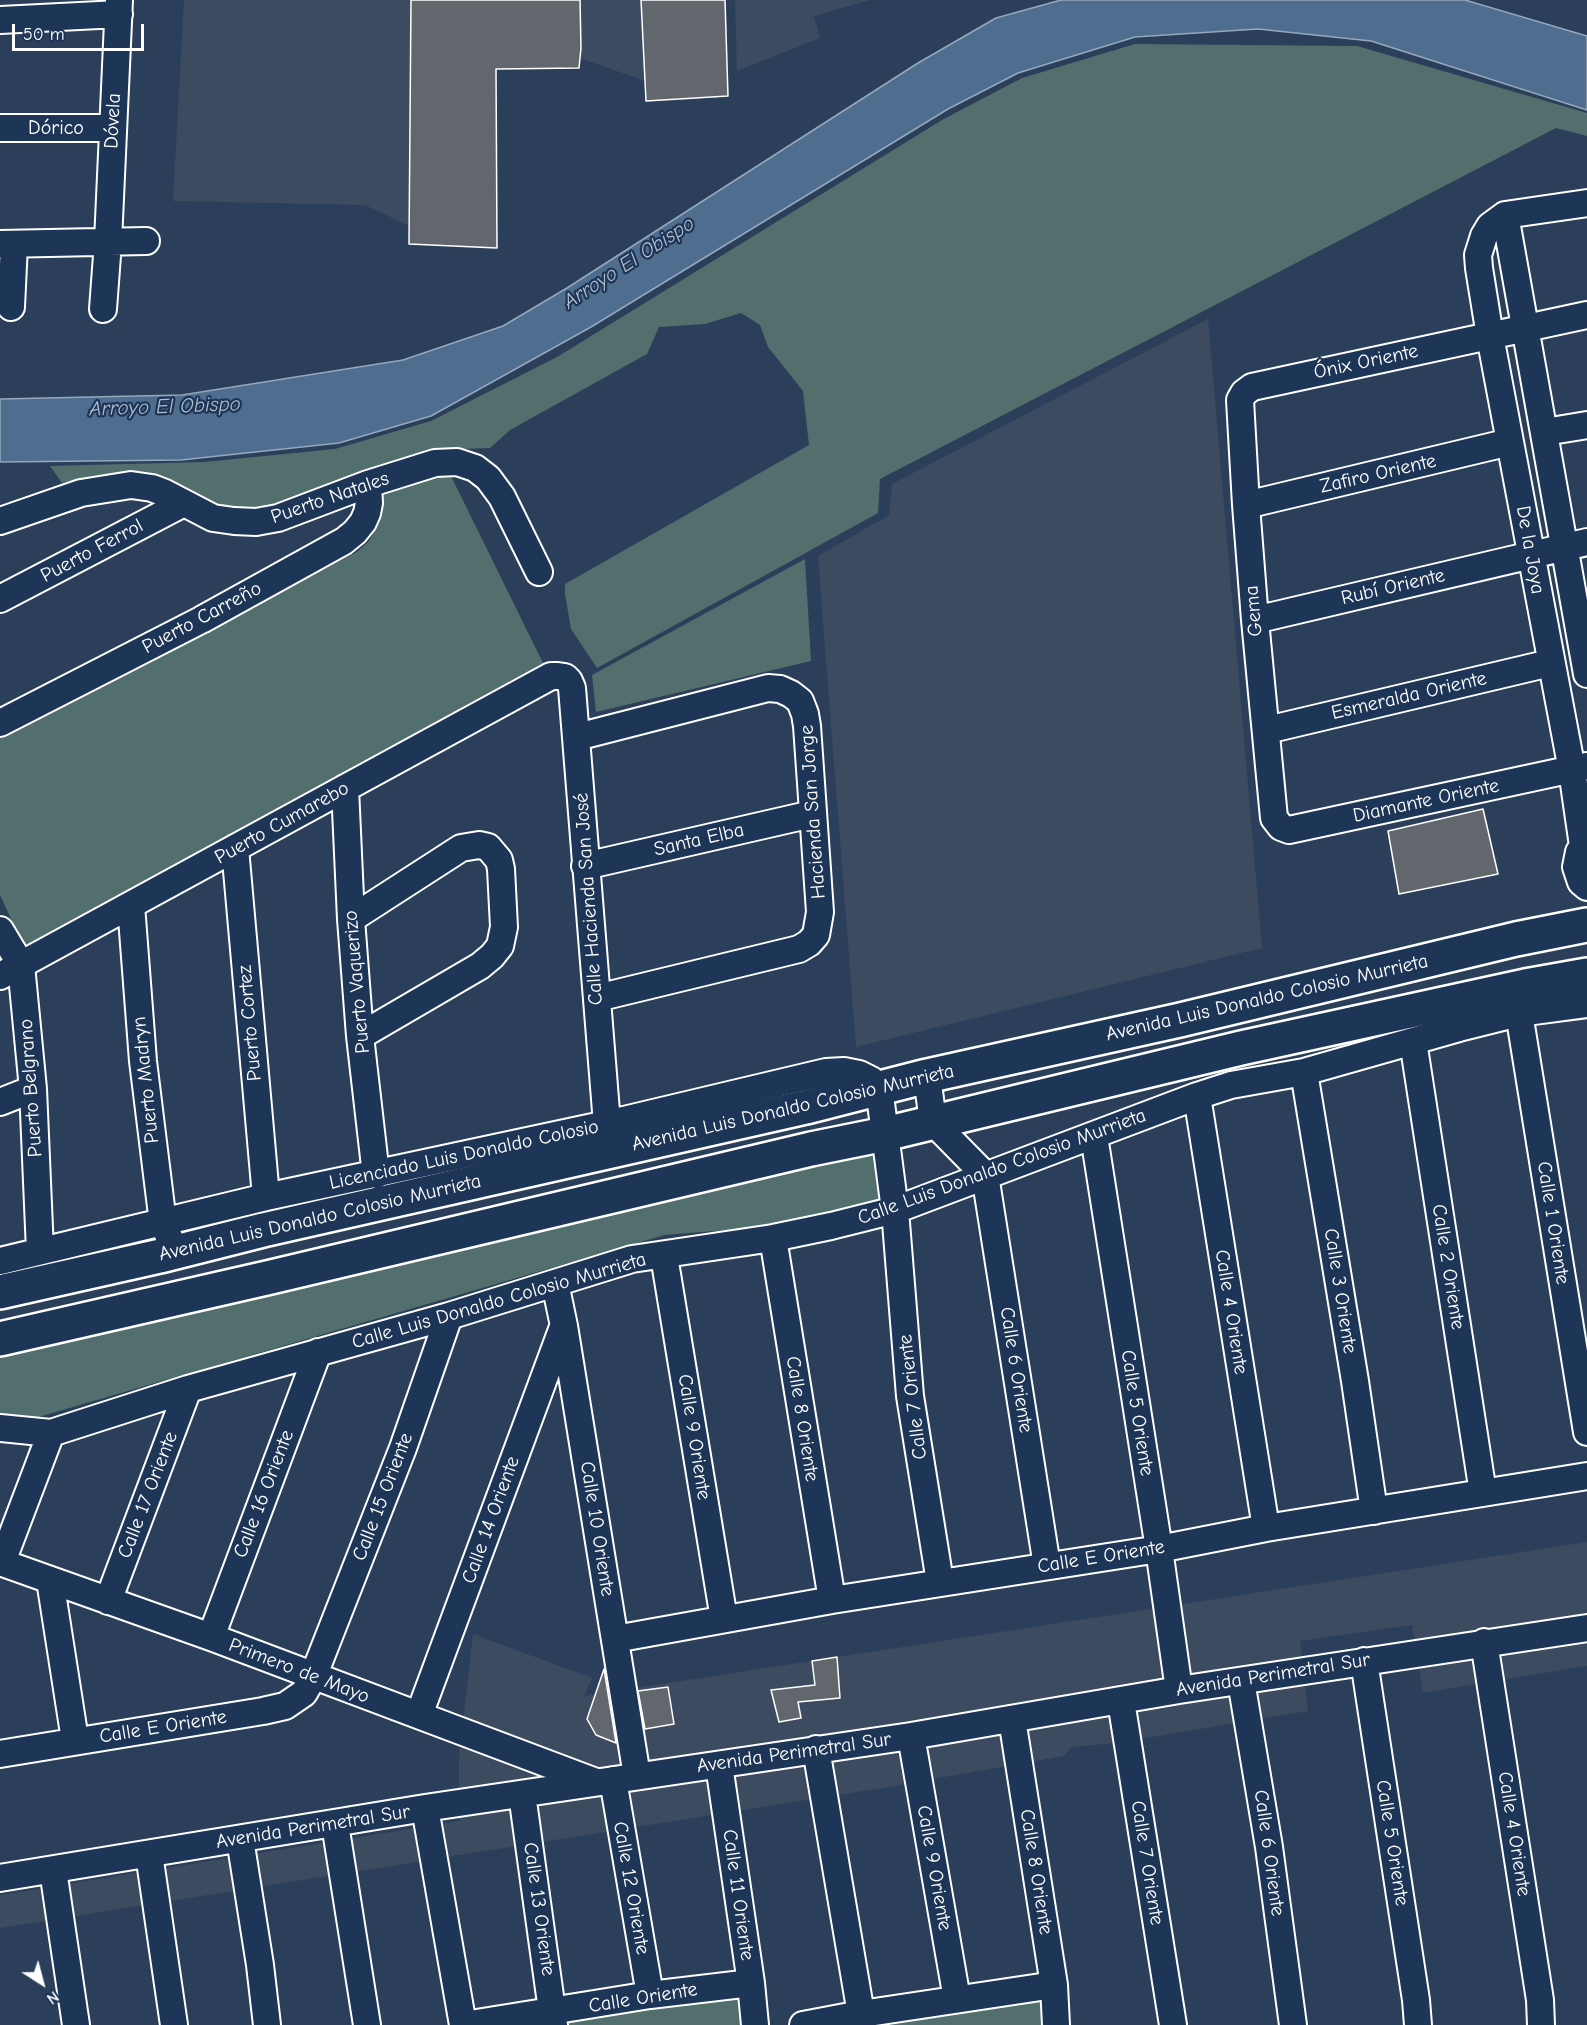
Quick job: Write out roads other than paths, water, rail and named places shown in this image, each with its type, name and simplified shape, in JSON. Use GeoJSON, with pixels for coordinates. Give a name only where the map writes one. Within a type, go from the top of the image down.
{"type":"FeatureCollection","features":[{"type":"Feature","properties":{"kind":"main road","name":"Avenida Luis Donaldo Colosio Murrieta"},"geometry":{"type":"LineString","coordinates":[[0,1292],[180,1245],[264,1230],[806,1107],[927,1076],[1180,1020],[1516,939],[1587,925]]}},
{"type":"Feature","properties":{"kind":"main road"},"geometry":{"type":"LineString","coordinates":[[0,1339],[743,1165],[885,1134],[1241,1048],[1526,986],[1587,975]]}},
{"type":"Feature","properties":{"kind":"main road"},"geometry":{"type":"LineString","coordinates":[[262,1279],[246,1268],[242,1260],[243,1251],[249,1242],[264,1230]]}},
{"type":"Feature","properties":{"kind":"main road"},"geometry":{"type":"LineString","coordinates":[[180,1245],[262,1279]]}},
{"type":"Feature","properties":{"kind":"main road"},"geometry":{"type":"LineString","coordinates":[[180,1245],[200,1267],[201,1279],[186,1297]]}},
{"type":"Feature","properties":{"kind":"street"},"geometry":{"type":"LineString","coordinates":[[0,20],[119,7]]}},
{"type":"Feature","properties":{"kind":"street","name":"Dóvela"},"geometry":{"type":"LineString","coordinates":[[103,309],[119,7]]}},
{"type":"Feature","properties":{"kind":"street","name":"Dórico"},"geometry":{"type":"LineString","coordinates":[[0,128],[112,128]]}},
{"type":"Feature","properties":{"kind":"street"},"geometry":{"type":"LineString","coordinates":[[1505,215],[1587,203]]}},
{"type":"Feature","properties":{"kind":"street","name":"De la Joya"},"geometry":{"type":"LineString","coordinates":[[1585,890],[1575,867],[1579,852],[1585,844],[1579,768],[1550,663],[1490,336],[1478,255],[1490,226],[1505,215],[1545,432],[1576,545],[1586,658]]}},
{"type":"Feature","properties":{"kind":"street"},"geometry":{"type":"LineString","coordinates":[[11,307],[7,244],[146,241]]}},
{"type":"Feature","properties":{"kind":"street","name":"Ónix Oriente"},"geometry":{"type":"LineString","coordinates":[[1244,393],[1261,384],[1587,315]]}},
{"type":"Feature","properties":{"kind":"street","name":"Gema"},"geometry":{"type":"LineString","coordinates":[[1244,393],[1240,400],[1255,620],[1274,818],[1281,827]]}},
{"type":"Feature","properties":{"kind":"street"},"geometry":{"type":"LineString","coordinates":[[1545,432],[1587,424]]}},
{"type":"Feature","properties":{"kind":"street","name":"Zafiro Oriente"},"geometry":{"type":"LineString","coordinates":[[1246,505],[1510,442]]}},
{"type":"Feature","properties":{"kind":"street","name":"Puerto Natales"},"geometry":{"type":"LineString","coordinates":[[0,521],[81,493],[132,485],[165,493],[213,518],[256,522],[278,518],[368,484],[435,463],[457,462],[475,468],[488,478],[502,497],[539,572]]}},
{"type":"Feature","properties":{"kind":"street","name":"Puerto Carreño"},"geometry":{"type":"LineString","coordinates":[[0,723],[201,620],[344,541],[359,527],[368,513],[368,484]]}},
{"type":"Feature","properties":{"kind":"street","name":"Puerto Ferrol"},"geometry":{"type":"LineString","coordinates":[[0,600],[184,503]]}},
{"type":"Feature","properties":{"kind":"street","name":"Rubí Oriente"},"geometry":{"type":"LineString","coordinates":[[1255,620],[1576,545]]}},
{"type":"Feature","properties":{"kind":"street","name":"Esmeralda Oriente"},"geometry":{"type":"LineString","coordinates":[[1267,730],[1550,663]]}},
{"type":"Feature","properties":{"kind":"street","name":"Puerto Cumarebo"},"geometry":{"type":"LineString","coordinates":[[10,970],[551,676],[565,677]]}},
{"type":"Feature","properties":{"kind":"street","name":"Calle Hacienda San José"},"geometry":{"type":"LineString","coordinates":[[565,677],[572,688],[578,737],[585,866],[607,1124]]}},
{"type":"Feature","properties":{"kind":"street","name":"Hacienda San Jorge"},"geometry":{"type":"LineString","coordinates":[[578,737],[768,688],[780,688],[791,694],[800,701],[805,714],[820,912],[816,935],[799,949],[597,998]]}},
{"type":"Feature","properties":{"kind":"street","name":"Diamante Oriente"},"geometry":{"type":"LineString","coordinates":[[1281,827],[1289,830],[1579,768]]}},
{"type":"Feature","properties":{"kind":"street","name":"Puerto Vaquerizo"},"geometry":{"type":"LineString","coordinates":[[345,788],[351,919],[360,1036],[376,1174]]}},
{"type":"Feature","properties":{"kind":"street","name":"Santa Elba"},"geometry":{"type":"LineString","coordinates":[[585,866],[812,814]]}},
{"type":"Feature","properties":{"kind":"street"},"geometry":{"type":"LineString","coordinates":[[351,919],[461,848],[479,845],[488,847],[499,860],[504,927],[500,946],[480,966],[360,1036]]}},
{"type":"Feature","properties":{"kind":"street","name":"Puerto Cortez"},"geometry":{"type":"LineString","coordinates":[[235,848],[266,1197]]}},
{"type":"Feature","properties":{"kind":"street","name":"Puerto Madryn"},"geometry":{"type":"LineString","coordinates":[[131,905],[143,1060],[180,1245]]}},
{"type":"Feature","properties":{"kind":"street","name":"Puerto Belgrano"},"geometry":{"type":"LineString","coordinates":[[0,930],[33,1089],[40,1251]]}},
{"type":"Feature","properties":{"kind":"street","name":"Calle Luis Donaldo Colosio Murrieta"},"geometry":{"type":"LineString","coordinates":[[0,1428],[51,1433],[188,1389],[449,1316],[632,1259],[773,1238],[895,1210],[1231,1085],[1304,1072],[1519,1013],[1587,1004]]}},
{"type":"Feature","properties":{"kind":"street","name":"Calle 1 Oriente"},"geometry":{"type":"LineString","coordinates":[[1519,1013],[1587,1432]]}},
{"type":"Feature","properties":{"kind":"street","name":"Calle 2 Oriente"},"geometry":{"type":"LineString","coordinates":[[1413,1041],[1483,1493]]}},
{"type":"Feature","properties":{"kind":"street","name":"Licenciado Luis Donaldo Colosio"},"geometry":{"type":"LineString","coordinates":[[0,1261],[40,1251],[180,1245],[266,1197],[607,1124],[826,1072],[844,1071],[859,1074],[871,1080],[879,1088]]}},
{"type":"Feature","properties":{"kind":"street","name":"Calle 3 Oriente"},"geometry":{"type":"LineString","coordinates":[[1304,1072],[1374,1511]]}},
{"type":"Feature","properties":{"kind":"street"},"geometry":{"type":"LineString","coordinates":[[927,1076],[933,1122],[985,1175]]}},
{"type":"Feature","properties":{"kind":"street"},"geometry":{"type":"LineString","coordinates":[[879,1088],[885,1134]]}},
{"type":"Feature","properties":{"kind":"street"},"geometry":{"type":"LineString","coordinates":[[0,1102],[33,1089]]}},
{"type":"Feature","properties":{"kind":"street","name":"Calle 4 Oriente"},"geometry":{"type":"LineString","coordinates":[[1197,1096],[1266,1528]]}},
{"type":"Feature","properties":{"kind":"street","name":"Calle 7 Oriente"},"geometry":{"type":"LineString","coordinates":[[885,1134],[895,1210],[910,1396],[940,1582]]}},
{"type":"Feature","properties":{"kind":"street","name":"Calle 5 Oriente"},"geometry":{"type":"LineString","coordinates":[[1094,1136],[1179,1690]]}},
{"type":"Feature","properties":{"kind":"street","name":"Calle 6 Oriente"},"geometry":{"type":"LineString","coordinates":[[985,1175],[1047,1566]]}},
{"type":"Feature","properties":{"kind":"street","name":"Calle 8 Oriente"},"geometry":{"type":"LineString","coordinates":[[773,1238],[832,1600]]}},
{"type":"Feature","properties":{"kind":"street","name":"Calle 9 Oriente"},"geometry":{"type":"LineString","coordinates":[[664,1256],[724,1619]]}},
{"type":"Feature","properties":{"kind":"street","name":"Calle 10 Oriente"},"geometry":{"type":"LineString","coordinates":[[555,1283],[615,1639],[616,1779]]}},
{"type":"Feature","properties":{"kind":"street","name":"Calle 15 Oriente"},"geometry":{"type":"LineString","coordinates":[[313,1677],[403,1448],[449,1316]]}},
{"type":"Feature","properties":{"kind":"street","name":"Calle 14 Oriente"},"geometry":{"type":"LineString","coordinates":[[419,1715],[564,1326]]}},
{"type":"Feature","properties":{"kind":"street","name":"Calle 16 Oriente"},"geometry":{"type":"LineString","coordinates":[[210,1637],[318,1352]]}},
{"type":"Feature","properties":{"kind":"street","name":"Calle 17 Oriente"},"geometry":{"type":"LineString","coordinates":[[108,1601],[188,1389]]}},
{"type":"Feature","properties":{"kind":"street"},"geometry":{"type":"LineString","coordinates":[[1,1562],[51,1433]]}},
{"type":"Feature","properties":{"kind":"street","name":"Calle E Oriente"},"geometry":{"type":"LineString","coordinates":[[615,1639],[832,1600],[1159,1549],[1266,1528],[1587,1476]]}},
{"type":"Feature","properties":{"kind":"street","name":"Primero de Mayo"},"geometry":{"type":"LineString","coordinates":[[1,1562],[419,1715],[616,1779]]}},
{"type":"Feature","properties":{"kind":"street"},"geometry":{"type":"LineString","coordinates":[[50,1580],[75,1740]]}},
{"type":"Feature","properties":{"kind":"street","name":"Avenida Perimetral Sur"},"geometry":{"type":"LineString","coordinates":[[0,1878],[425,1808],[911,1736],[1179,1690],[1587,1628]]}},
{"type":"Feature","properties":{"kind":"street","name":"Calle 4 Oriente"},"geometry":{"type":"LineString","coordinates":[[1484,1642],[1540,2000],[1541,2025]]}},
{"type":"Feature","properties":{"kind":"street","name":"Calle 5 Oriente"},"geometry":{"type":"LineString","coordinates":[[1364,1661],[1418,2025]]}},
{"type":"Feature","properties":{"kind":"street","name":"Calle E Oriente"},"geometry":{"type":"LineString","coordinates":[[0,1754],[285,1706],[304,1693],[313,1677]]}},
{"type":"Feature","properties":{"kind":"street","name":"Calle 6 Oriente"},"geometry":{"type":"LineString","coordinates":[[1241,1681],[1269,1846],[1293,2025]]}},
{"type":"Feature","properties":{"kind":"street","name":"Calle 7 Oriente"},"geometry":{"type":"LineString","coordinates":[[1120,1701],[1173,2025]]}},
{"type":"Feature","properties":{"kind":"street","name":"Calle 8 Oriente"},"geometry":{"type":"LineString","coordinates":[[1012,1719],[1054,1985],[1056,2025]]}},
{"type":"Feature","properties":{"kind":"street","name":"Calle 9 Oriente"},"geometry":{"type":"LineString","coordinates":[[911,1736],[957,1999]]}},
{"type":"Feature","properties":{"kind":"street"},"geometry":{"type":"LineString","coordinates":[[816,1749],[861,2014]]}},
{"type":"Feature","properties":{"kind":"street","name":"Calle 11 Oriente"},"geometry":{"type":"LineString","coordinates":[[719,1765],[755,2025]]}},
{"type":"Feature","properties":{"kind":"street","name":"Calle 12 Oriente"},"geometry":{"type":"LineString","coordinates":[[616,1779],[650,1995]]}},
{"type":"Feature","properties":{"kind":"street","name":"Calle 13 Oriente"},"geometry":{"type":"LineString","coordinates":[[522,1794],[554,2018]]}},
{"type":"Feature","properties":{"kind":"street"},"geometry":{"type":"LineString","coordinates":[[425,1808],[464,2025]]}},
{"type":"Feature","properties":{"kind":"street"},"geometry":{"type":"LineString","coordinates":[[335,1824],[367,2025]]}},
{"type":"Feature","properties":{"kind":"street"},"geometry":{"type":"LineString","coordinates":[[240,1839],[267,2025]]}},
{"type":"Feature","properties":{"kind":"street"},"geometry":{"type":"LineString","coordinates":[[149,1854],[174,2025]]}},
{"type":"Feature","properties":{"kind":"street"},"geometry":{"type":"LineString","coordinates":[[53,1870],[76,2025]]}},
{"type":"Feature","properties":{"kind":"street","name":"Calle Oriente"},"geometry":{"type":"LineString","coordinates":[[464,2025],[554,2018],[650,1995],[751,1983]]}},
{"type":"Feature","properties":{"kind":"street"},"geometry":{"type":"LineString","coordinates":[[803,2025],[1054,1985]]}},
{"type":"Feature","properties":{"kind":"water","name":"Arroyo El Obispo"},"geometry":{"type":"Polygon","coordinates":[[[1061,0],[1465,0],[1587,36],[1587,110],[1371,41],[1258,29],[1135,37],[1018,73],[948,109],[591,327],[431,416],[339,443],[181,460],[0,462],[0,399],[182,395],[403,360],[503,326],[567,288],[918,63],[996,18],[1061,0]]]}}]}
